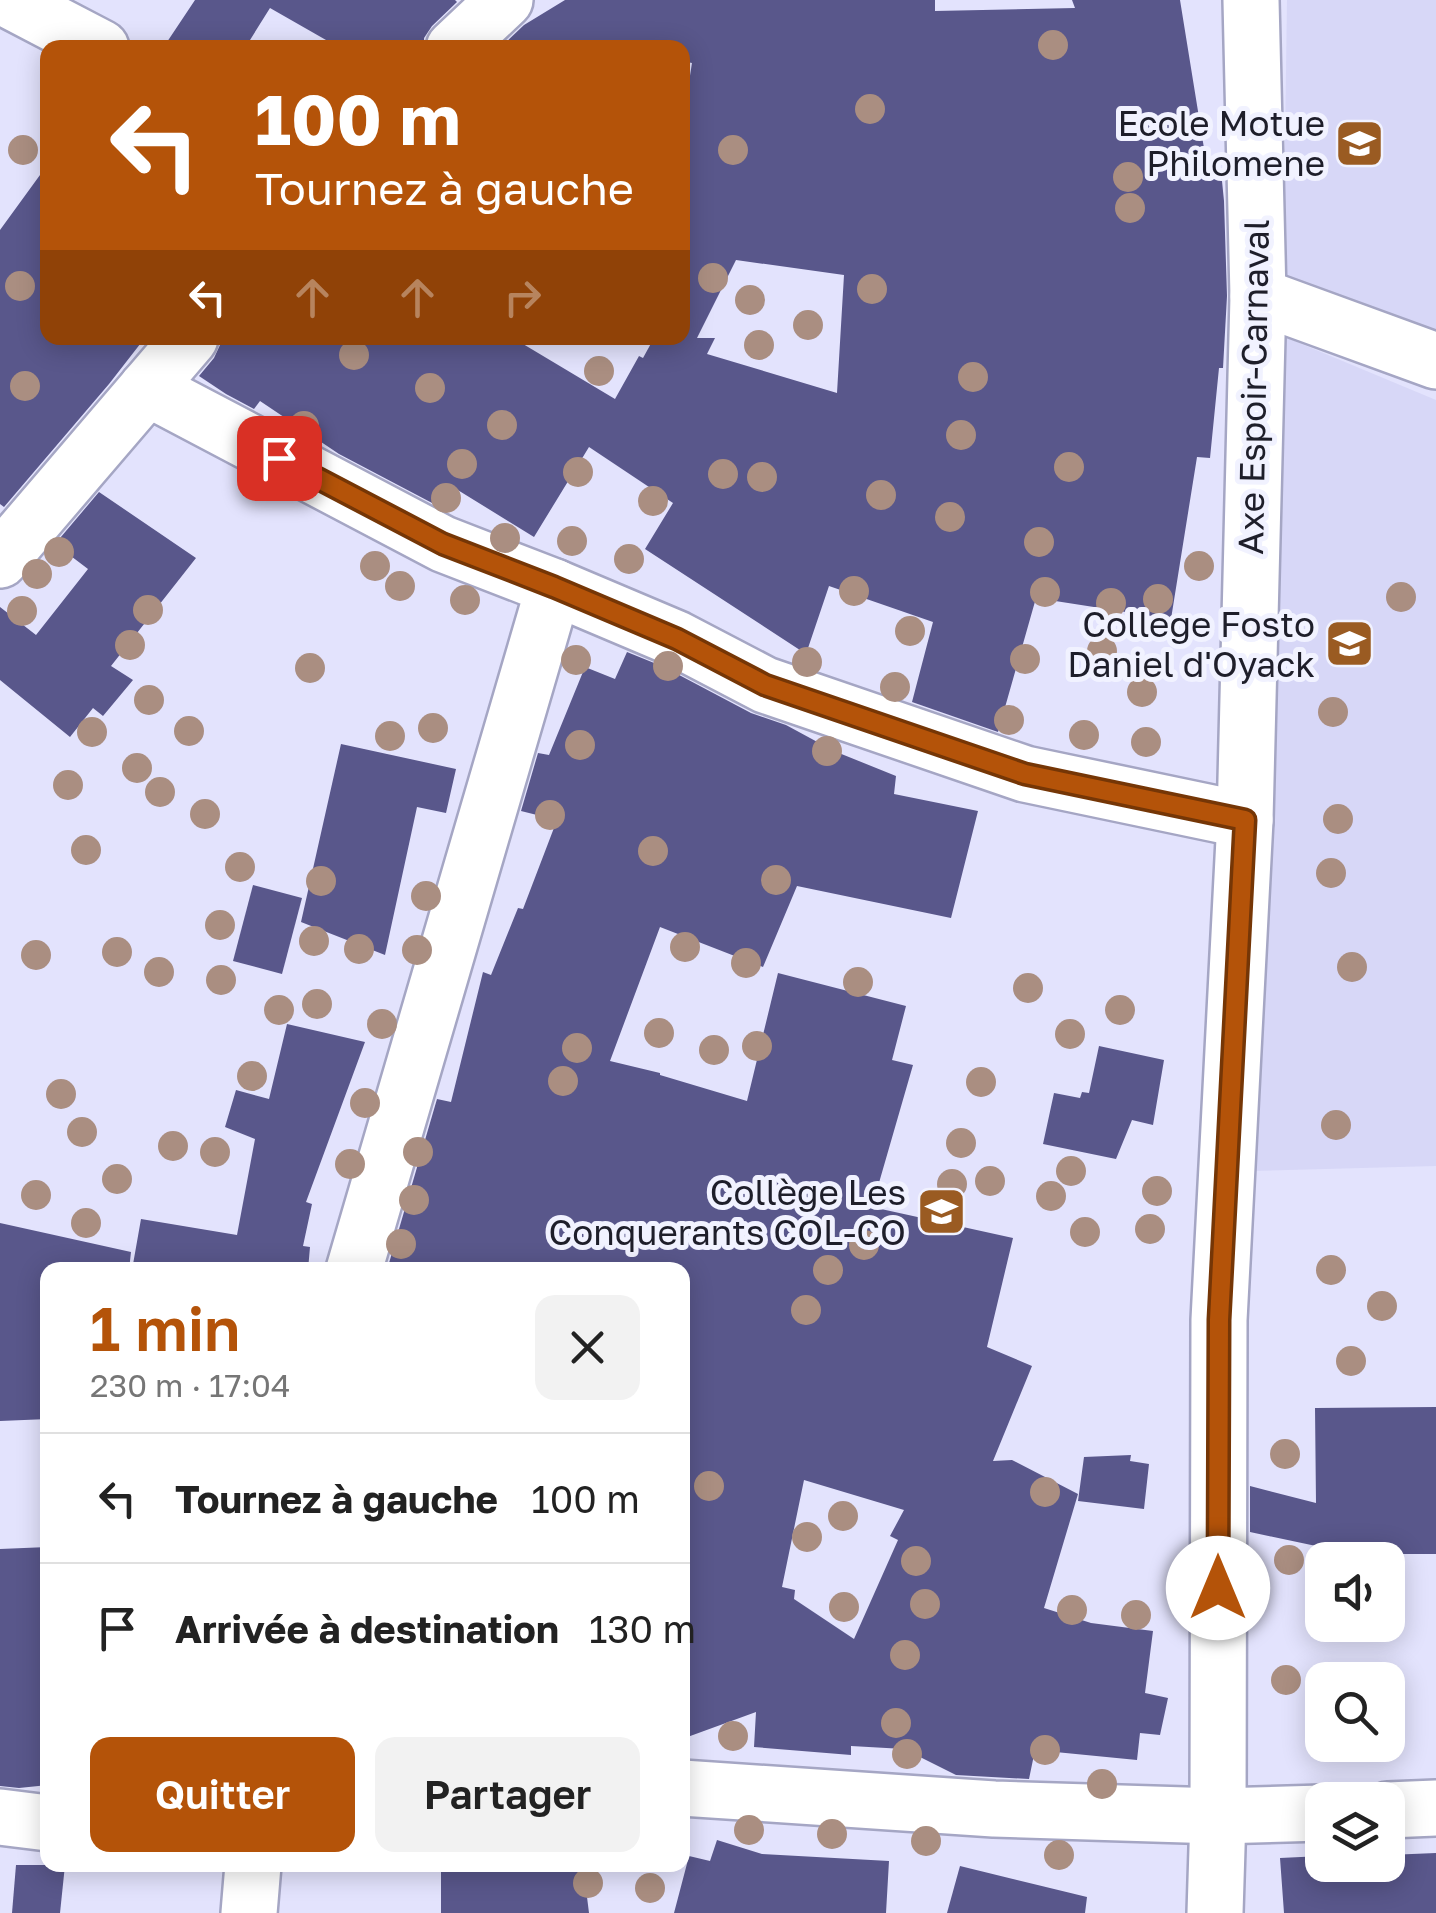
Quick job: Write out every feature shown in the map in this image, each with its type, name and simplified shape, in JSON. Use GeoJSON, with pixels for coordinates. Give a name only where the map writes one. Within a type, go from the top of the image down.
{"type":"FeatureCollection","features":[{"type":"Feature","properties":{"kind":"street"},"geometry":{"type":"LineString","coordinates":[[9,0],[86,40]]}},
{"type":"Feature","properties":{"kind":"street"},"geometry":{"type":"LineString","coordinates":[[462,40],[504,0]]}},
{"type":"Feature","properties":{"kind":"street","name":"Axe Espoir-Carnaval"},"geometry":{"type":"LineString","coordinates":[[1214,1913],[1218,1816],[1219,1320],[1245,820],[1258,296],[1251,0]]}},
{"type":"Feature","properties":{"kind":"street"},"geometry":{"type":"LineString","coordinates":[[1258,296],[1436,361]]}},
{"type":"Feature","properties":{"kind":"street"},"geometry":{"type":"LineString","coordinates":[[0,560],[184,345]]}},
{"type":"Feature","properties":{"kind":"street"},"geometry":{"type":"LineString","coordinates":[[147,388],[443,544],[677,639],[765,685],[1025,774],[1245,820]]}},
{"type":"Feature","properties":{"kind":"street"},"geometry":{"type":"LineString","coordinates":[[356,1262],[554,587]]}},
{"type":"Feature","properties":{"kind":"street"},"geometry":{"type":"LineString","coordinates":[[690,1789],[994,1809],[1218,1816],[1305,1813]]}},
{"type":"Feature","properties":{"kind":"street"},"geometry":{"type":"LineString","coordinates":[[1405,1809],[1436,1808]]}},
{"type":"Feature","properties":{"kind":"street"},"geometry":{"type":"LineString","coordinates":[[0,1817],[40,1823]]}},
{"type":"Feature","properties":{"kind":"street"},"geometry":{"type":"LineString","coordinates":[[249,1913],[252,1872]]}},
{"type":"Feature","properties":{"kind":"shaded area","name":"Ecole Motue Philomene"},"geometry":{"type":"Polygon","coordinates":[[[1287,0],[1436,0],[1436,353],[1283,285],[1287,0]]]}},
{"type":"Feature","properties":{"kind":"shaded area","name":"College Fosto Daniel d'Oyack"},"geometry":{"type":"Polygon","coordinates":[[[1273,332],[1436,400],[1436,1166],[1252,1171],[1273,332]]]}},
{"type":"Feature","properties":{"kind":"building"},"geometry":{"type":"Polygon","coordinates":[[[195,0],[457,2],[432,26],[424,40],[326,40],[270,8],[250,40],[168,40],[195,0]]]}},
{"type":"Feature","properties":{"kind":"building"},"geometry":{"type":"Polygon","coordinates":[[[565,0],[935,0],[935,11],[1075,8],[1072,0],[1180,0],[1208,173],[1221,171],[1227,296],[1223,368],[1219,368],[1210,458],[1197,457],[1171,619],[1036,598],[998,732],[912,702],[933,622],[829,586],[806,654],[645,549],[673,503],[589,447],[534,537],[448,484],[434,504],[339,454],[260,401],[254,409],[199,376],[220,345],[525,345],[615,399],[639,356],[643,358],[650,345],[690,345],[690,40],[508,40],[524,25],[565,0]],[[736,260],[697,338],[715,338],[707,354],[837,393],[844,275],[736,260]]]}},
{"type":"Feature","properties":{"kind":"building"},"geometry":{"type":"Polygon","coordinates":[[[40,175],[40,345],[139,345],[4,507],[0,504],[0,230],[40,175]]]}},
{"type":"Feature","properties":{"kind":"building"},"geometry":{"type":"Polygon","coordinates":[[[99,492],[196,558],[111,666],[133,680],[103,716],[93,708],[70,737],[0,680],[0,607],[36,635],[88,569],[55,544],[99,492]]]}},
{"type":"Feature","properties":{"kind":"building"},"geometry":{"type":"Polygon","coordinates":[[[627,652],[751,713],[896,776],[894,794],[978,811],[951,918],[797,886],[763,967],[660,927],[610,1061],[747,1101],[778,973],[906,1006],[892,1060],[913,1065],[872,1207],[1013,1238],[987,1347],[1032,1366],[993,1461],[1012,1460],[1078,1494],[1044,1608],[1091,1623],[1153,1631],[1145,1693],[1168,1698],[1160,1735],[1140,1733],[1137,1760],[1035,1750],[1029,1779],[956,1775],[904,1749],[851,1746],[851,1755],[754,1747],[756,1712],[690,1736],[690,1262],[389,1262],[437,1099],[451,1102],[483,972],[491,975],[518,908],[523,909],[557,820],[521,811],[538,753],[549,755],[585,667],[615,679],[627,652]],[[804,1480],[782,1587],[795,1590],[794,1599],[854,1639],[898,1540],[890,1536],[904,1510],[804,1480]]]}},
{"type":"Feature","properties":{"kind":"building"},"geometry":{"type":"Polygon","coordinates":[[[341,744],[456,769],[446,813],[417,807],[385,955],[301,922],[341,744]]]}},
{"type":"Feature","properties":{"kind":"building"},"geometry":{"type":"Polygon","coordinates":[[[253,885],[302,898],[282,974],[233,961],[253,885]]]}},
{"type":"Feature","properties":{"kind":"building"},"geometry":{"type":"Polygon","coordinates":[[[287,1024],[365,1042],[306,1202],[312,1204],[303,1246],[310,1247],[309,1262],[133,1262],[141,1219],[237,1235],[255,1139],[225,1127],[236,1090],[269,1099],[287,1024]]]}},
{"type":"Feature","properties":{"kind":"building"},"geometry":{"type":"Polygon","coordinates":[[[1099,1046],[1164,1060],[1153,1125],[1132,1120],[1116,1159],[1043,1144],[1054,1093],[1080,1098],[1082,1092],[1089,1093],[1099,1046]]]}},
{"type":"Feature","properties":{"kind":"building"},"geometry":{"type":"Polygon","coordinates":[[[0,1223],[131,1252],[130,1262],[40,1262],[40,1419],[0,1421],[0,1223]]]}},
{"type":"Feature","properties":{"kind":"building"},"geometry":{"type":"Polygon","coordinates":[[[1436,1407],[1436,1554],[1405,1554],[1405,1542],[1305,1544],[1250,1532],[1250,1486],[1316,1503],[1315,1408],[1436,1407]]]}},
{"type":"Feature","properties":{"kind":"building"},"geometry":{"type":"Polygon","coordinates":[[[1131,1455],[1130,1461],[1149,1464],[1144,1509],[1078,1501],[1084,1457],[1131,1455]]]}},
{"type":"Feature","properties":{"kind":"building"},"geometry":{"type":"Polygon","coordinates":[[[40,1547],[40,1786],[0,1786],[0,1549],[40,1547]]]}},
{"type":"Feature","properties":{"kind":"building"},"geometry":{"type":"Polygon","coordinates":[[[717,1840],[762,1854],[889,1861],[886,1913],[674,1913],[685,1872],[690,1872],[690,1856],[710,1861],[717,1840]]]}},
{"type":"Feature","properties":{"kind":"building"},"geometry":{"type":"Polygon","coordinates":[[[1436,1853],[1436,1913],[1284,1913],[1280,1858],[1305,1857],[1305,1882],[1405,1882],[1405,1854],[1436,1853]]]}},
{"type":"Feature","properties":{"kind":"building"},"geometry":{"type":"Polygon","coordinates":[[[16,1865],[40,1865],[40,1872],[64,1872],[60,1913],[12,1913],[16,1865]]]}},
{"type":"Feature","properties":{"kind":"building"},"geometry":{"type":"Polygon","coordinates":[[[960,1866],[1087,1897],[1085,1913],[947,1913],[960,1866]]]}},
{"type":"Feature","properties":{"kind":"building"},"geometry":{"type":"Polygon","coordinates":[[[441,1872],[584,1872],[589,1913],[441,1913],[441,1872]]]}},
{"type":"Feature","properties":{"kind":"place","name":"Ecole Motue Philomene"},"geometry":{"type":"Point","coordinates":[1360,143]}},
{"type":"Feature","properties":{"kind":"place","name":"College Fosto Daniel d'Oyack"},"geometry":{"type":"Point","coordinates":[1350,644]}},
{"type":"Feature","properties":{"kind":"place","name":"Collège Les Conquerants COL-CO"},"geometry":{"type":"Point","coordinates":[941,1212]}},
{"type":"Feature","properties":{"kind":"route"},"geometry":{"type":"LineString","coordinates":[[279,458],[443,544],[677,639],[765,685],[1025,774],[1245,820],[1219,1320],[1218,1588]]}}]}
